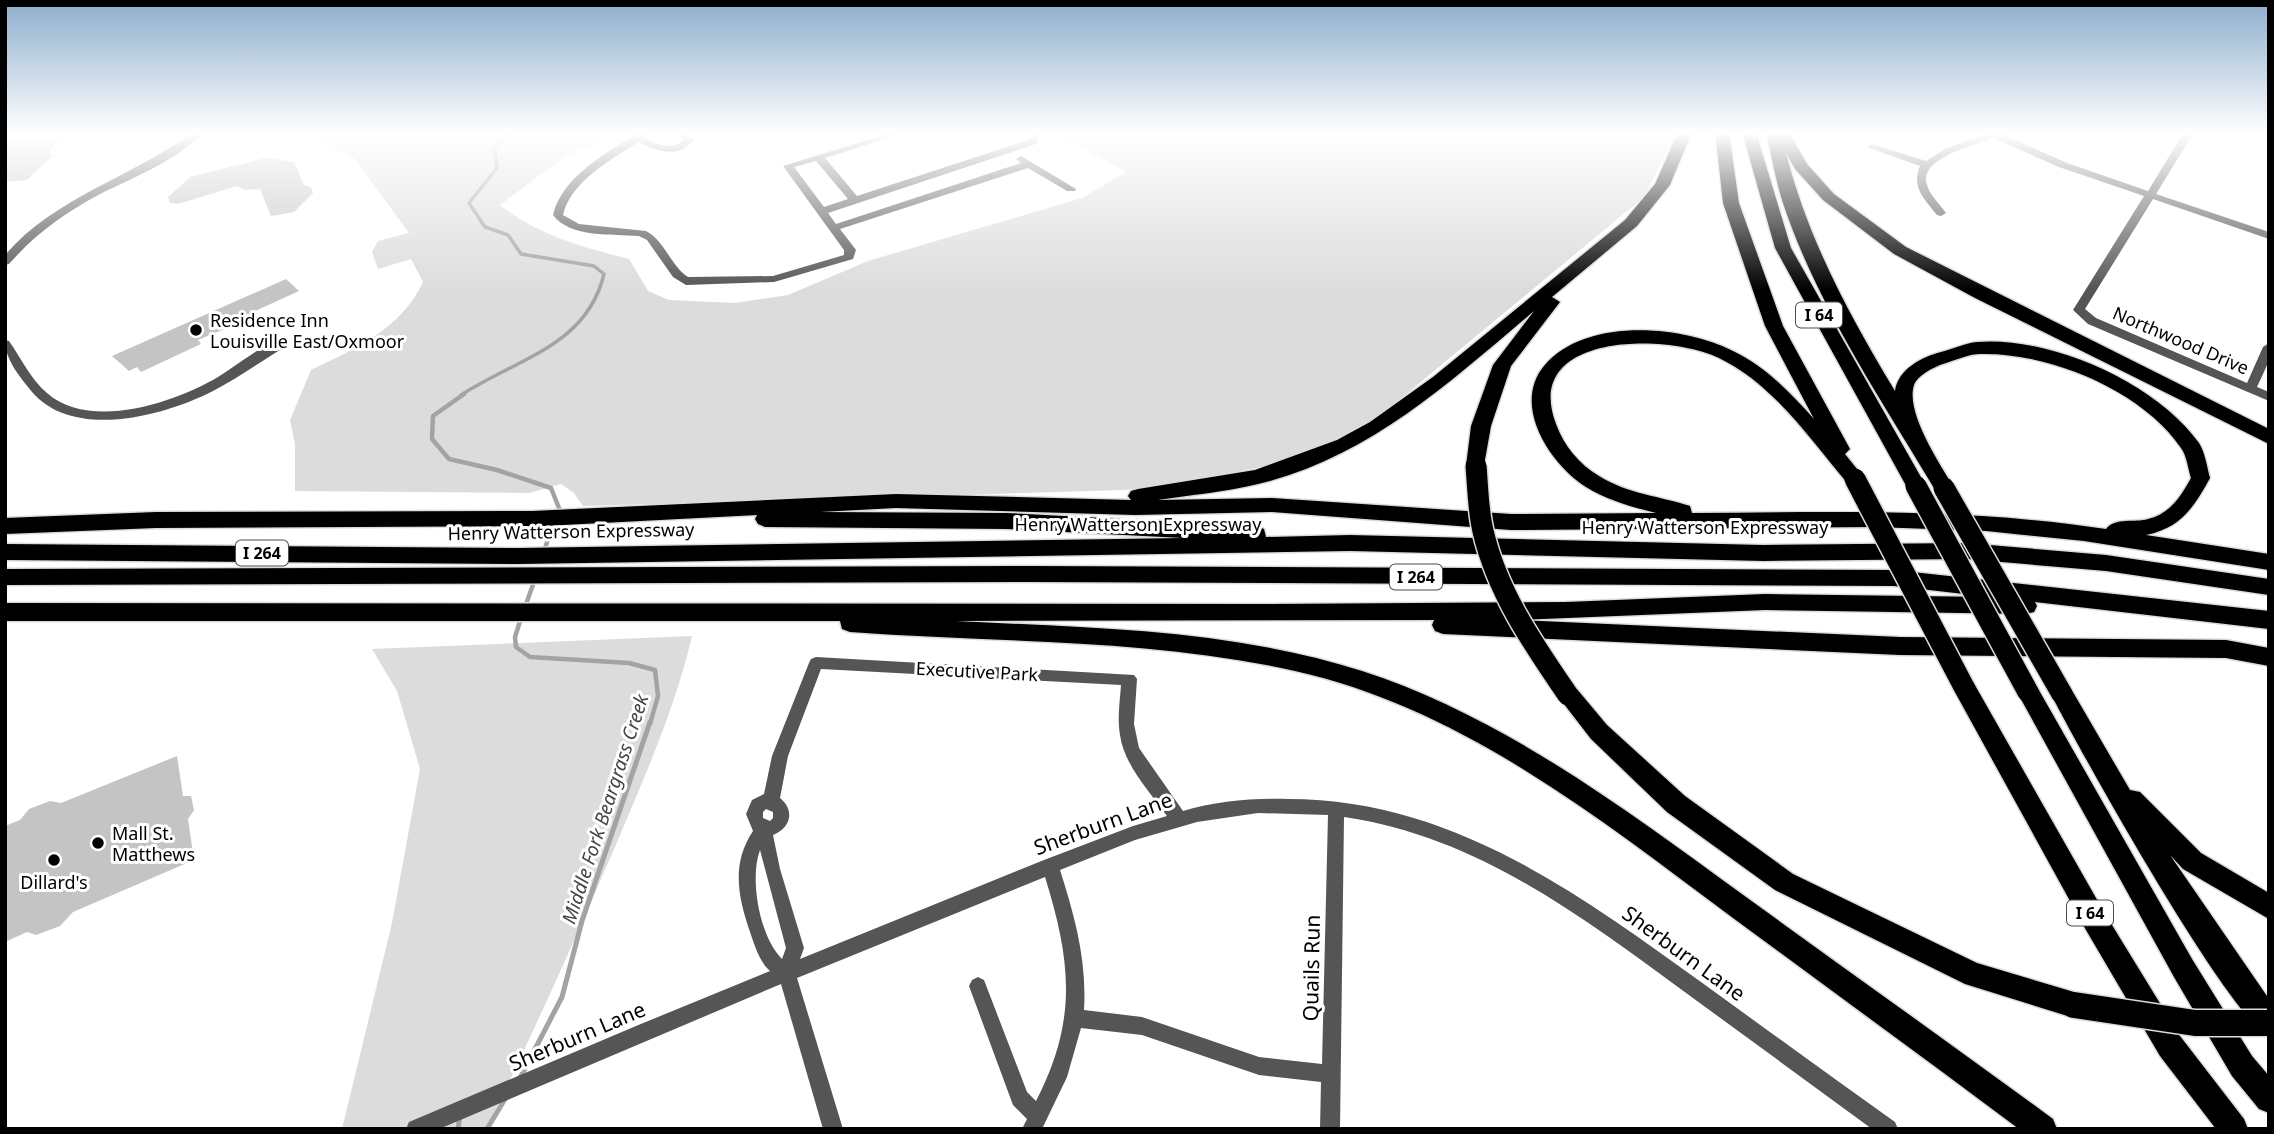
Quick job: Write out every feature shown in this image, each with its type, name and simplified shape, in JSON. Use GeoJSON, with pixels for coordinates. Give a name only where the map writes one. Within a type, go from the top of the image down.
{"type":"FeatureCollection","features":[{"type":"Feature","properties":{"kind":"highway"},"geometry":{"type":"LineString","coordinates":[[1020,506],[1076,497],[1140,496],[1257,477],[1344,445],[1377,426],[1439,381],[1631,223],[1662,185]]}},
{"type":"Feature","properties":{"kind":"highway","name":"I 64"},"geometry":{"type":"LineString","coordinates":[[1729,185],[1731,203],[1774,326],[1964,687],[2095,921],[2170,1046],[2234,1129]]}},
{"type":"Feature","properties":{"kind":"highway","name":"I 64"},"geometry":{"type":"LineString","coordinates":[[1763,185],[1783,248],[2028,692],[2183,968],[2242,1066],[2269,1099]]}},
{"type":"Feature","properties":{"kind":"highway"},"geometry":{"type":"LineString","coordinates":[[1786,185],[1809,248],[1854,338],[1918,443],[2184,905],[2269,1023]]}},
{"type":"Feature","properties":{"kind":"highway"},"geometry":{"type":"LineString","coordinates":[[1819,185],[1848,213],[1882,239],[1937,271],[2269,437]]}},
{"type":"Feature","properties":{"kind":"highway"},"geometry":{"type":"LineString","coordinates":[[1586,259],[1502,365],[1481,426],[1476,466],[1482,529],[1493,569],[1515,618],[1568,695],[1599,732],[1676,804],[1784,882],[1891,937],[1974,975],[2074,1005],[2168,1020],[2248,1025],[2269,1023]]}},
{"type":"Feature","properties":{"kind":"highway"},"geometry":{"type":"LineString","coordinates":[[1730,519],[1663,508],[1621,496],[1584,475],[1559,451],[1541,418],[1540,393],[1548,373],[1564,356],[1613,337],[1673,338],[1703,346],[1734,358],[1759,376],[1785,400],[1855,479]]}},
{"type":"Feature","properties":{"kind":"highway"},"geometry":{"type":"LineString","coordinates":[[1918,443],[1905,399],[1905,385],[1919,369],[1943,355],[1970,347],[2036,351],[2086,368],[2128,388],[2157,409],[2181,433],[2196,458],[2200,480],[2193,499],[2177,513],[2153,526],[2084,533]]}},
{"type":"Feature","properties":{"kind":"highway"},"geometry":{"type":"LineString","coordinates":[[5,526],[156,520],[532,518],[897,501],[1020,506],[1272,505],[1511,522],[1730,519],[1972,522],[2084,533],[2269,562]]}},
{"type":"Feature","properties":{"kind":"highway"},"geometry":{"type":"LineString","coordinates":[[583,516],[1006,521],[1242,533],[1350,543]]}},
{"type":"Feature","properties":{"kind":"highway","name":"Henry Watterson Expressway"},"geometry":{"type":"LineString","coordinates":[[565,565],[1350,543],[1763,553],[1966,551],[2106,563],[2269,587]]}},
{"type":"Feature","properties":{"kind":"highway","name":"Henry Watterson Expressway"},"geometry":{"type":"LineString","coordinates":[[5,552],[515,565]]}},
{"type":"Feature","properties":{"kind":"highway","name":"Henry Watterson Expressway"},"geometry":{"type":"LineString","coordinates":[[5,577],[565,565],[1894,578],[2269,620]]}},
{"type":"Feature","properties":{"kind":"highway"},"geometry":{"type":"LineString","coordinates":[[5,612],[547,610],[1260,613],[1566,611],[1765,602],[1921,603],[2084,608],[2269,627]]}},
{"type":"Feature","properties":{"kind":"highway"},"geometry":{"type":"LineString","coordinates":[[719,611],[896,628],[1102,639],[1242,651],[1301,663],[1419,704],[1541,767],[1618,818],[2043,1129]]}},
{"type":"Feature","properties":{"kind":"highway"},"geometry":{"type":"LineString","coordinates":[[1260,613],[1820,643],[2227,649],[2269,657]]}},
{"type":"Feature","properties":{"kind":"highway"},"geometry":{"type":"LineString","coordinates":[[2104,769],[2158,829],[2192,861],[2269,907]]}},
{"type":"Feature","properties":{"kind":"street"},"geometry":{"type":"LineString","coordinates":[[6,260],[39,229],[72,205],[112,185]]}},
{"type":"Feature","properties":{"kind":"street"},"geometry":{"type":"LineString","coordinates":[[578,185],[568,193],[558,209],[563,221],[577,227],[642,233],[651,237],[677,275],[686,281],[701,282],[774,279],[849,257],[850,250],[802,185]]}},
{"type":"Feature","properties":{"kind":"street"},"geometry":{"type":"LineString","coordinates":[[842,185],[855,200]]}},
{"type":"Feature","properties":{"kind":"street"},"geometry":{"type":"LineString","coordinates":[[822,211],[901,185]]}},
{"type":"Feature","properties":{"kind":"street"},"geometry":{"type":"LineString","coordinates":[[834,228],[965,185]]}},
{"type":"Feature","properties":{"kind":"street"},"geometry":{"type":"LineString","coordinates":[[1063,185],[1071,190]]}},
{"type":"Feature","properties":{"kind":"street"},"geometry":{"type":"LineString","coordinates":[[1923,185],[1941,213]]}},
{"type":"Feature","properties":{"kind":"street"},"geometry":{"type":"LineString","coordinates":[[2121,185],[2269,236]]}},
{"type":"Feature","properties":{"kind":"street"},"geometry":{"type":"LineString","coordinates":[[2150,195],[2156,185]]}},
{"type":"Feature","properties":{"kind":"street","name":"Northwood Drive"},"geometry":{"type":"LineString","coordinates":[[2150,195],[2080,310],[2081,313],[2092,321],[2269,397]]}},
{"type":"Feature","properties":{"kind":"street"},"geometry":{"type":"LineString","coordinates":[[5,344],[43,397],[62,408],[91,415],[139,411],[184,399],[282,344]]}},
{"type":"Feature","properties":{"kind":"street"},"geometry":{"type":"LineString","coordinates":[[2250,389],[2269,347]]}},
{"type":"Feature","properties":{"kind":"street","name":"Executive Park"},"geometry":{"type":"LineString","coordinates":[[764,829],[752,844],[744,880],[747,900],[770,963],[787,972],[795,948],[772,869],[764,829],[755,824],[753,814],[760,806],[771,802],[780,756],[816,663],[1129,678],[1126,722],[1129,741],[1138,761],[1178,818]]}},
{"type":"Feature","properties":{"kind":"street","name":"Sherburn Lane"},"geometry":{"type":"LineString","coordinates":[[416,1129],[787,972],[1050,865],[1178,818],[1248,806],[1336,807],[1386,815],[1435,829],[1490,852],[1552,887],[1888,1129]]}},
{"type":"Feature","properties":{"kind":"street","name":"Quails Run"},"geometry":{"type":"LineString","coordinates":[[1330,1129],[1336,807]]}},
{"type":"Feature","properties":{"kind":"street"},"geometry":{"type":"LineString","coordinates":[[1035,1123],[1060,1070],[1079,983],[1072,933],[1050,865]]}},
{"type":"Feature","properties":{"kind":"street"},"geometry":{"type":"LineString","coordinates":[[787,972],[833,1129]]}},
{"type":"Feature","properties":{"kind":"street"},"geometry":{"type":"LineString","coordinates":[[978,986],[1020,1098],[1035,1123]]}},
{"type":"Feature","properties":{"kind":"street"},"geometry":{"type":"LineString","coordinates":[[1073,1018],[1142,1026],[1259,1066],[1332,1074]]}},
{"type":"Feature","properties":{"kind":"shaded area"},"geometry":{"type":"Polygon","coordinates":[[[374,185],[527,185],[500,205],[545,232],[578,245],[629,259],[648,291],[669,300],[735,303],[788,295],[868,261],[1082,198],[1104,185],[1650,185],[1644,197],[1381,415],[1325,445],[1273,464],[1184,484],[1124,490],[583,506],[574,493],[561,484],[529,493],[295,491],[295,444],[290,420],[311,370],[375,336],[402,313],[414,298],[423,282],[411,259],[378,269],[372,252],[378,241],[409,233],[374,185]]]}},
{"type":"Feature","properties":{"kind":"shaded area"},"geometry":{"type":"Polygon","coordinates":[[[692,636],[668,717],[637,795],[600,883],[486,1129],[342,1129],[392,923],[420,769],[397,691],[372,649],[692,636]]]}},
{"type":"Feature","properties":{"kind":"building"},"geometry":{"type":"Polygon","coordinates":[[[181,185],[304,185],[311,187],[313,193],[294,212],[271,216],[260,189],[245,190],[237,186],[178,204],[170,203],[168,197],[181,185]]]}},
{"type":"Feature","properties":{"kind":"building","name":"Residence Inn Louisville East/Oxmoor"},"geometry":{"type":"Polygon","coordinates":[[[286,279],[299,291],[240,318],[244,321],[198,340],[201,344],[141,372],[137,367],[129,371],[112,356],[286,279]]]}},
{"type":"Feature","properties":{"kind":"building","name":"Mall St. Matthews"},"geometry":{"type":"Polygon","coordinates":[[[177,756],[183,796],[191,796],[194,810],[188,819],[194,860],[73,912],[60,926],[36,935],[27,932],[5,942],[5,826],[20,820],[29,809],[50,801],[61,803],[177,756]]]}},
{"type":"Feature","properties":{"kind":"waterway","name":"Middle Fork Beargrass Creek"},"geometry":{"type":"LineString","coordinates":[[461,395],[547,348],[566,334],[582,318],[595,298],[604,274],[594,266],[521,254],[508,235],[485,227],[469,203],[483,185]]}},
{"type":"Feature","properties":{"kind":"waterway","name":"Middle Fork Beargrass Creek"},"geometry":{"type":"LineString","coordinates":[[464,394],[433,416],[432,439],[449,459],[497,470],[551,488],[559,508],[557,514]]}},
{"type":"Feature","properties":{"kind":"waterway","name":"Middle Fork Beargrass Creek"},"geometry":{"type":"LineString","coordinates":[[544,551],[554,522]]}},
{"type":"Feature","properties":{"kind":"waterway","name":"Middle Fork Beargrass Creek"},"geometry":{"type":"LineString","coordinates":[[525,607],[535,579]]}},
{"type":"Feature","properties":{"kind":"waterway","name":"Middle Fork Beargrass Creek"},"geometry":{"type":"LineString","coordinates":[[521,618],[515,637],[516,647],[530,657],[629,663],[655,670],[658,696],[650,724]]}},
{"type":"Feature","properties":{"kind":"waterway","name":"Middle Fork Beargrass Creek"},"geometry":{"type":"LineString","coordinates":[[520,1078],[562,997],[582,921],[650,722]]}},
{"type":"Feature","properties":{"kind":"waterway","name":"Middle Fork Beargrass Creek"},"geometry":{"type":"LineString","coordinates":[[487,1129],[505,1099]]}},
{"type":"Feature","properties":{"kind":"waterway"},"geometry":{"type":"LineString","coordinates":[[458,1129],[460,1116]]}},
{"type":"Feature","properties":{"kind":"place","name":"Residence Inn Louisville East/Oxmoor"},"geometry":{"type":"Point","coordinates":[196,330]}},
{"type":"Feature","properties":{"kind":"place","name":"Mall St. Matthews"},"geometry":{"type":"Point","coordinates":[98,843]}},
{"type":"Feature","properties":{"kind":"place","name":"Dillard's"},"geometry":{"type":"Point","coordinates":[54,860]}}]}
